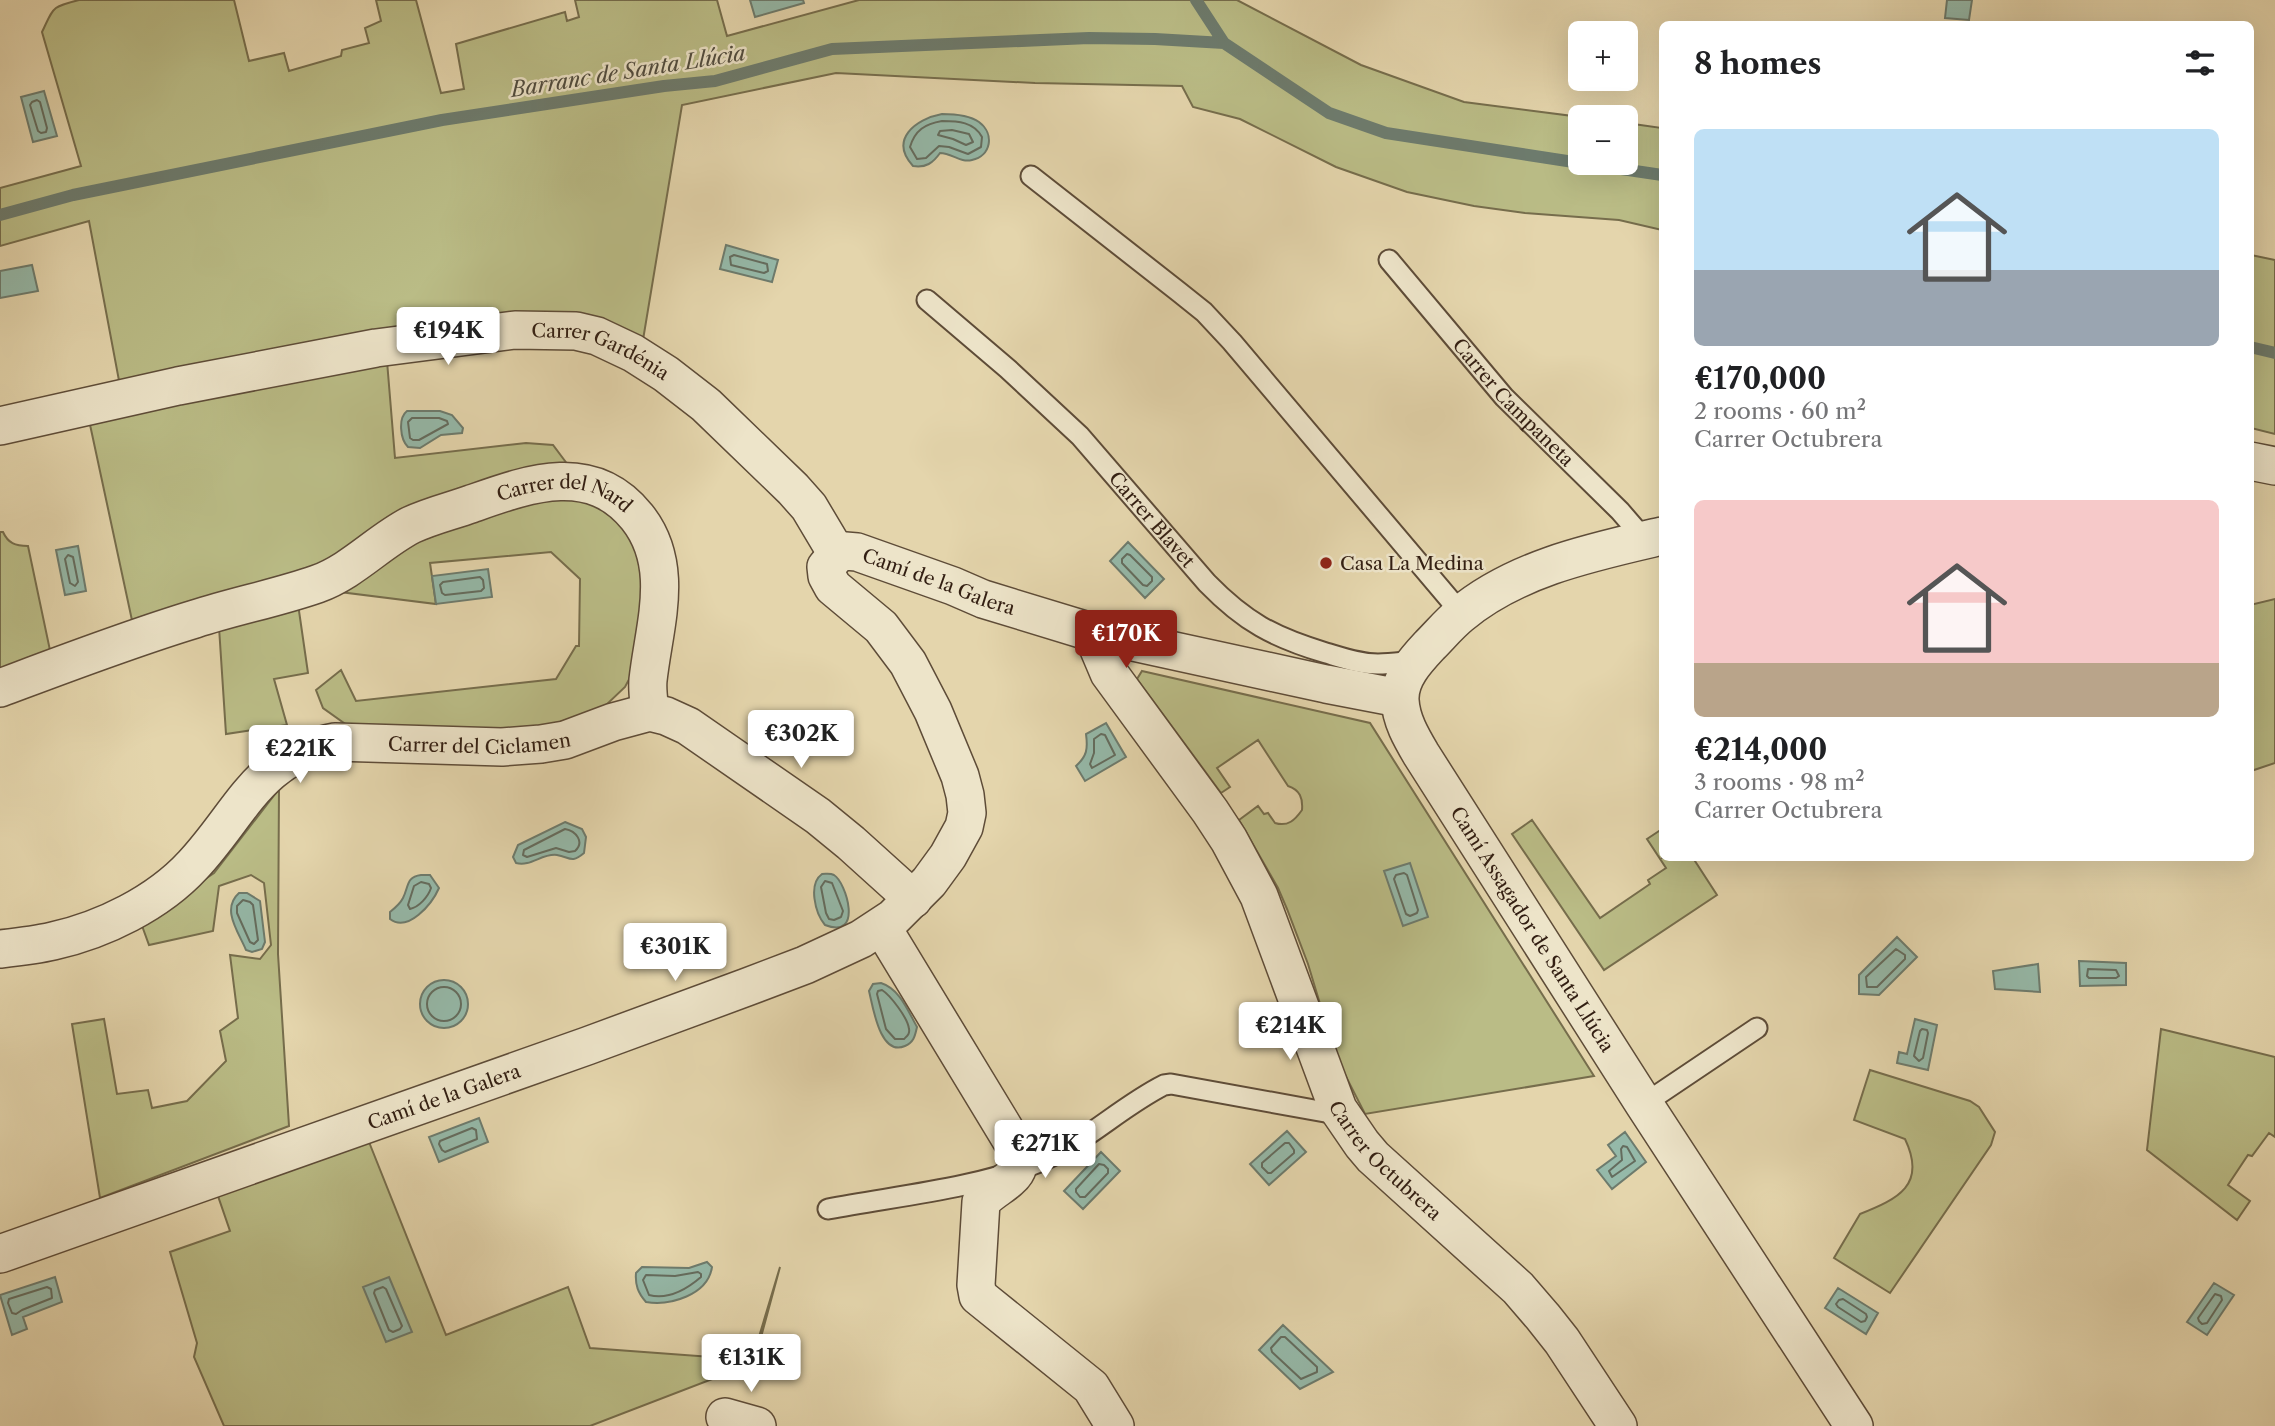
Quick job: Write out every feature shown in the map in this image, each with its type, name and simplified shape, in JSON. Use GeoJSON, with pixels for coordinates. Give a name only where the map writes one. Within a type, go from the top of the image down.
{"type":"FeatureCollection","features":[{"type":"Feature","properties":{"kind":"street","name":"Carrer Gardénia"},"geometry":{"type":"LineString","coordinates":[[0,426],[178,386],[376,348],[515,330],[576,331],[597,336],[633,353],[706,405],[793,489],[809,508],[837,554]]}},
{"type":"Feature","properties":{"kind":"street"},"geometry":{"type":"LineString","coordinates":[[2254,462],[2275,466]]}},
{"type":"Feature","properties":{"kind":"street","name":"Carrer del Nard"},"geometry":{"type":"LineString","coordinates":[[0,688],[183,622],[335,577],[411,526],[519,487],[557,481],[582,483],[615,498],[637,518],[658,558],[660,597],[648,682],[650,712]]}},
{"type":"Feature","properties":{"kind":"street"},"geometry":{"type":"LineString","coordinates":[[1399,698],[1404,679],[1416,661],[1462,614],[1489,595],[1539,571],[1572,559],[1654,538]]}},
{"type":"Feature","properties":{"kind":"street","name":"Camí de la Galera"},"geometry":{"type":"LineString","coordinates":[[0,1254],[747,987],[862,939],[904,909],[948,856],[958,839],[967,813],[965,795],[933,711],[908,663],[881,627],[830,582],[826,567],[837,554],[845,551],[866,555],[983,599],[1101,635],[1399,698]]}},
{"type":"Feature","properties":{"kind":"street","name":"Carrer Octubrera"},"geometry":{"type":"LineString","coordinates":[[1101,635],[1098,647],[1109,673],[1210,811],[1259,896],[1338,1109],[1373,1157],[1518,1288],[1562,1341],[1618,1426]]}},
{"type":"Feature","properties":{"kind":"street","name":"Camí Assagador de Santa Llúcia"},"geometry":{"type":"LineString","coordinates":[[1399,698],[1405,725],[1421,754],[1644,1104],[1854,1426]]}},
{"type":"Feature","properties":{"kind":"street"},"geometry":{"type":"LineString","coordinates":[[650,712],[688,726],[818,816],[913,899]]}},
{"type":"Feature","properties":{"kind":"street","name":"Carrer del Ciclamen"},"geometry":{"type":"LineString","coordinates":[[0,949],[53,941],[88,931],[121,917],[148,901],[193,865],[264,776],[290,757],[312,746],[335,742],[491,747],[541,744],[565,740],[650,712]]}},
{"type":"Feature","properties":{"kind":"street"},"geometry":{"type":"LineString","coordinates":[[882,927],[1020,1158],[1018,1169],[1010,1179],[981,1202],[976,1285],[978,1296],[1091,1387],[1115,1426]]}},
{"type":"Feature","properties":{"kind":"lane"},"geometry":{"type":"LineString","coordinates":[[1031,176],[1204,313],[1232,342],[1462,614]]}},
{"type":"Feature","properties":{"kind":"lane","name":"Carrer Campaneta"},"geometry":{"type":"LineString","coordinates":[[1389,260],[1504,397],[1620,511],[1654,538]]}},
{"type":"Feature","properties":{"kind":"lane","name":"Carrer Blavet"},"geometry":{"type":"LineString","coordinates":[[927,300],[1008,369],[1080,436],[1229,606],[1289,642],[1362,663],[1416,661]]}},
{"type":"Feature","properties":{"kind":"lane"},"geometry":{"type":"LineString","coordinates":[[1644,1104],[1757,1028]]}},
{"type":"Feature","properties":{"kind":"lane"},"geometry":{"type":"LineString","coordinates":[[828,1209],[995,1178],[1036,1164],[1063,1151],[1158,1088],[1171,1084],[1325,1112],[1338,1109]]}},
{"type":"Feature","properties":{"kind":"green space"},"geometry":{"type":"Polygon","coordinates":[[[79,0],[234,0],[249,61],[284,53],[289,71],[341,56],[342,50],[369,43],[365,28],[381,21],[376,0],[416,0],[441,93],[464,89],[456,44],[565,12],[567,21],[579,17],[575,0],[717,0],[727,36],[859,0],[1237,0],[1361,65],[1464,102],[1568,115],[1568,175],[1638,175],[1638,125],[1659,128],[1659,229],[1619,220],[1474,206],[1407,192],[1336,167],[1240,119],[1193,107],[1182,86],[1035,83],[836,73],[682,105],[642,346],[621,335],[120,386],[89,221],[0,246],[0,188],[81,166],[42,32],[54,9],[79,0]]]}},
{"type":"Feature","properties":{"kind":"green space"},"geometry":{"type":"Polygon","coordinates":[[[2254,256],[2275,260],[2275,434],[2254,429],[2254,256]]]}},
{"type":"Feature","properties":{"kind":"green space"},"geometry":{"type":"Polygon","coordinates":[[[387,361],[395,458],[526,443],[553,445],[571,469],[323,569],[133,625],[89,420],[387,361]]]}},
{"type":"Feature","properties":{"kind":"green space"},"geometry":{"type":"Polygon","coordinates":[[[587,498],[632,533],[649,595],[635,668],[625,687],[604,707],[533,729],[351,728],[323,708],[316,690],[341,670],[356,701],[556,679],[576,646],[579,646],[580,579],[551,552],[430,563],[436,604],[340,592],[412,544],[531,499],[587,498]]]}},
{"type":"Feature","properties":{"kind":"green space"},"geometry":{"type":"Polygon","coordinates":[[[0,532],[12,543],[28,546],[51,655],[0,674],[0,532]]]}},
{"type":"Feature","properties":{"kind":"green space"},"geometry":{"type":"Polygon","coordinates":[[[2275,599],[2275,763],[2254,770],[2254,604],[2275,599]]]}},
{"type":"Feature","properties":{"kind":"green space"},"geometry":{"type":"Polygon","coordinates":[[[298,604],[308,673],[274,679],[287,725],[226,734],[219,627],[298,604]]]}},
{"type":"Feature","properties":{"kind":"green space"},"geometry":{"type":"Polygon","coordinates":[[[1142,671],[1370,723],[1594,1076],[1365,1114],[1336,1057],[1308,964],[1278,888],[1239,820],[1258,806],[1264,814],[1268,813],[1275,823],[1287,823],[1294,820],[1302,810],[1300,795],[1288,786],[1258,740],[1217,768],[1230,787],[1221,793],[1137,679],[1142,671]]]}},
{"type":"Feature","properties":{"kind":"green space"},"geometry":{"type":"Polygon","coordinates":[[[279,789],[278,954],[289,1126],[100,1198],[72,1024],[104,1019],[117,1094],[148,1090],[152,1108],[187,1101],[226,1061],[220,1031],[238,1018],[230,955],[260,959],[271,945],[264,883],[251,875],[219,886],[213,931],[149,945],[141,923],[214,873],[279,789]]]}},
{"type":"Feature","properties":{"kind":"green space"},"geometry":{"type":"Polygon","coordinates":[[[1532,820],[1600,918],[1650,884],[1648,880],[1666,868],[1661,861],[1695,861],[1717,895],[1604,970],[1512,834],[1532,820]]]}},
{"type":"Feature","properties":{"kind":"green space"},"geometry":{"type":"Polygon","coordinates":[[[1659,831],[1659,857],[1647,839],[1659,831]]]}},
{"type":"Feature","properties":{"kind":"green space"},"geometry":{"type":"Polygon","coordinates":[[[2161,1029],[2275,1057],[2275,1137],[2269,1133],[2252,1156],[2248,1155],[2228,1185],[2250,1201],[2237,1220],[2147,1150],[2161,1029]]]}},
{"type":"Feature","properties":{"kind":"green space"},"geometry":{"type":"Polygon","coordinates":[[[1870,1070],[1970,1101],[1979,1107],[1995,1132],[1991,1145],[1890,1293],[1834,1258],[1860,1214],[1897,1196],[1905,1188],[1913,1168],[1905,1139],[1854,1120],[1870,1070]]]}},
{"type":"Feature","properties":{"kind":"green space"},"geometry":{"type":"Polygon","coordinates":[[[369,1142],[446,1335],[568,1287],[590,1348],[752,1360],[780,1267],[754,1363],[590,1426],[224,1426],[194,1357],[197,1343],[170,1252],[230,1231],[218,1196],[369,1142]]]}},
{"type":"Feature","properties":{"kind":"water"},"geometry":{"type":"Polygon","coordinates":[[[750,0],[803,0],[804,3],[755,17],[750,0]]]}},
{"type":"Feature","properties":{"kind":"water"},"geometry":{"type":"Polygon","coordinates":[[[1947,0],[1972,0],[1969,20],[1945,18],[1947,0]]]}},
{"type":"Feature","properties":{"kind":"water"},"geometry":{"type":"Polygon","coordinates":[[[44,91],[57,136],[33,142],[21,97],[44,91]]]}},
{"type":"Feature","properties":{"kind":"water"},"geometry":{"type":"Polygon","coordinates":[[[942,114],[966,116],[979,122],[989,138],[987,149],[972,160],[940,153],[929,164],[913,166],[906,157],[904,148],[908,132],[923,121],[942,114]]]}},
{"type":"Feature","properties":{"kind":"water"},"geometry":{"type":"Polygon","coordinates":[[[726,245],[778,260],[772,282],[720,269],[726,245]]]}},
{"type":"Feature","properties":{"kind":"water"},"geometry":{"type":"Polygon","coordinates":[[[32,265],[38,291],[0,298],[0,271],[32,265]]]}},
{"type":"Feature","properties":{"kind":"water"},"geometry":{"type":"Polygon","coordinates":[[[407,411],[440,411],[452,415],[463,428],[462,433],[441,435],[420,448],[408,447],[401,429],[402,418],[407,411]]]}},
{"type":"Feature","properties":{"kind":"water"},"geometry":{"type":"Polygon","coordinates":[[[1128,542],[1164,579],[1145,598],[1110,561],[1128,542]]]}},
{"type":"Feature","properties":{"kind":"water"},"geometry":{"type":"Polygon","coordinates":[[[78,546],[86,591],[65,595],[56,550],[78,546]]]}},
{"type":"Feature","properties":{"kind":"water"},"geometry":{"type":"Polygon","coordinates":[[[488,569],[492,597],[436,604],[432,576],[488,569]]]}},
{"type":"Feature","properties":{"kind":"water"},"geometry":{"type":"Polygon","coordinates":[[[1106,723],[1126,757],[1085,781],[1076,766],[1086,752],[1086,734],[1106,723]]]}},
{"type":"Feature","properties":{"kind":"water"},"geometry":{"type":"Polygon","coordinates":[[[565,822],[582,829],[586,837],[584,853],[573,859],[552,855],[527,863],[516,863],[513,857],[518,845],[565,822]]]}},
{"type":"Feature","properties":{"kind":"water"},"geometry":{"type":"Polygon","coordinates":[[[1410,863],[1428,917],[1403,926],[1384,871],[1410,863]]]}},
{"type":"Feature","properties":{"kind":"water"},"geometry":{"type":"Polygon","coordinates":[[[822,874],[834,875],[847,898],[848,918],[845,924],[837,927],[825,925],[814,899],[815,884],[822,874]]]}},
{"type":"Feature","properties":{"kind":"water"},"geometry":{"type":"Polygon","coordinates":[[[421,875],[430,875],[439,888],[431,902],[412,920],[397,922],[390,919],[390,912],[402,900],[410,880],[421,875]]]}},
{"type":"Feature","properties":{"kind":"water"},"geometry":{"type":"Polygon","coordinates":[[[239,893],[247,893],[260,901],[265,942],[262,949],[252,952],[246,950],[236,928],[231,906],[239,893]]]}},
{"type":"Feature","properties":{"kind":"water"},"geometry":{"type":"Polygon","coordinates":[[[1897,937],[1917,957],[1879,995],[1859,994],[1859,975],[1897,937]]]}},
{"type":"Feature","properties":{"kind":"water"},"geometry":{"type":"Polygon","coordinates":[[[2079,961],[2126,963],[2126,985],[2080,986],[2079,961]]]}},
{"type":"Feature","properties":{"kind":"water"},"geometry":{"type":"Polygon","coordinates":[[[2038,964],[2040,992],[1995,989],[1993,971],[2038,964]]]}},
{"type":"Feature","properties":{"kind":"water"},"geometry":{"type":"Polygon","coordinates":[[[444,980],[461,987],[468,1004],[461,1021],[444,1028],[427,1021],[420,1004],[427,987],[444,980]]]}},
{"type":"Feature","properties":{"kind":"water"},"geometry":{"type":"Polygon","coordinates":[[[881,983],[898,995],[917,1027],[912,1041],[905,1046],[896,1047],[889,1044],[879,1029],[869,991],[873,984],[881,983]]]}},
{"type":"Feature","properties":{"kind":"water"},"geometry":{"type":"Polygon","coordinates":[[[1915,1019],[1937,1025],[1928,1070],[1897,1063],[1899,1052],[1907,1054],[1915,1019]]]}},
{"type":"Feature","properties":{"kind":"water"},"geometry":{"type":"Polygon","coordinates":[[[479,1118],[488,1142],[439,1162],[429,1137],[479,1118]]]}},
{"type":"Feature","properties":{"kind":"water"},"geometry":{"type":"Polygon","coordinates":[[[1287,1131],[1306,1152],[1269,1185],[1250,1164],[1287,1131]]]}},
{"type":"Feature","properties":{"kind":"water"},"geometry":{"type":"Polygon","coordinates":[[[1625,1132],[1646,1162],[1612,1189],[1597,1170],[1616,1156],[1608,1145],[1625,1132]]]}},
{"type":"Feature","properties":{"kind":"water"},"geometry":{"type":"Polygon","coordinates":[[[1101,1152],[1120,1171],[1083,1209],[1064,1191],[1101,1152]]]}},
{"type":"Feature","properties":{"kind":"water"},"geometry":{"type":"Polygon","coordinates":[[[707,1262],[712,1267],[703,1285],[676,1300],[646,1302],[638,1289],[636,1273],[642,1267],[689,1268],[707,1262]]]}},
{"type":"Feature","properties":{"kind":"water"},"geometry":{"type":"Polygon","coordinates":[[[55,1277],[62,1302],[23,1317],[27,1329],[12,1335],[0,1295],[55,1277]]]}},
{"type":"Feature","properties":{"kind":"water"},"geometry":{"type":"Polygon","coordinates":[[[389,1277],[412,1332],[386,1342],[363,1287],[389,1277]]]}},
{"type":"Feature","properties":{"kind":"water"},"geometry":{"type":"Polygon","coordinates":[[[2214,1283],[2234,1295],[2207,1335],[2187,1322],[2214,1283]]]}},
{"type":"Feature","properties":{"kind":"water"},"geometry":{"type":"Polygon","coordinates":[[[1838,1288],[1878,1313],[1866,1334],[1825,1308],[1838,1288]]]}},
{"type":"Feature","properties":{"kind":"water"},"geometry":{"type":"Polygon","coordinates":[[[1283,1325],[1333,1372],[1300,1389],[1259,1350],[1283,1325]]]}},
{"type":"Feature","properties":{"kind":"waterway"},"geometry":{"type":"LineString","coordinates":[[1196,0],[1224,43]]}},
{"type":"Feature","properties":{"kind":"waterway","name":"Barranc de Santa Llúcia"},"geometry":{"type":"LineString","coordinates":[[0,215],[73,195],[442,120],[664,86],[715,81],[832,49],[1089,38],[1224,43],[1329,113],[1386,133],[1568,161]]}},
{"type":"Feature","properties":{"kind":"waterway","name":"Barranc de Santa Llúcia"},"geometry":{"type":"LineString","coordinates":[[1638,171],[1659,175]]}},
{"type":"Feature","properties":{"kind":"waterway","name":"Barranc de Santa Llúcia"},"geometry":{"type":"LineString","coordinates":[[2254,348],[2275,353]]}},
{"type":"Feature","properties":{"kind":"place","name":"Casa La Medina"},"geometry":{"type":"Point","coordinates":[1326,563]}}]}
